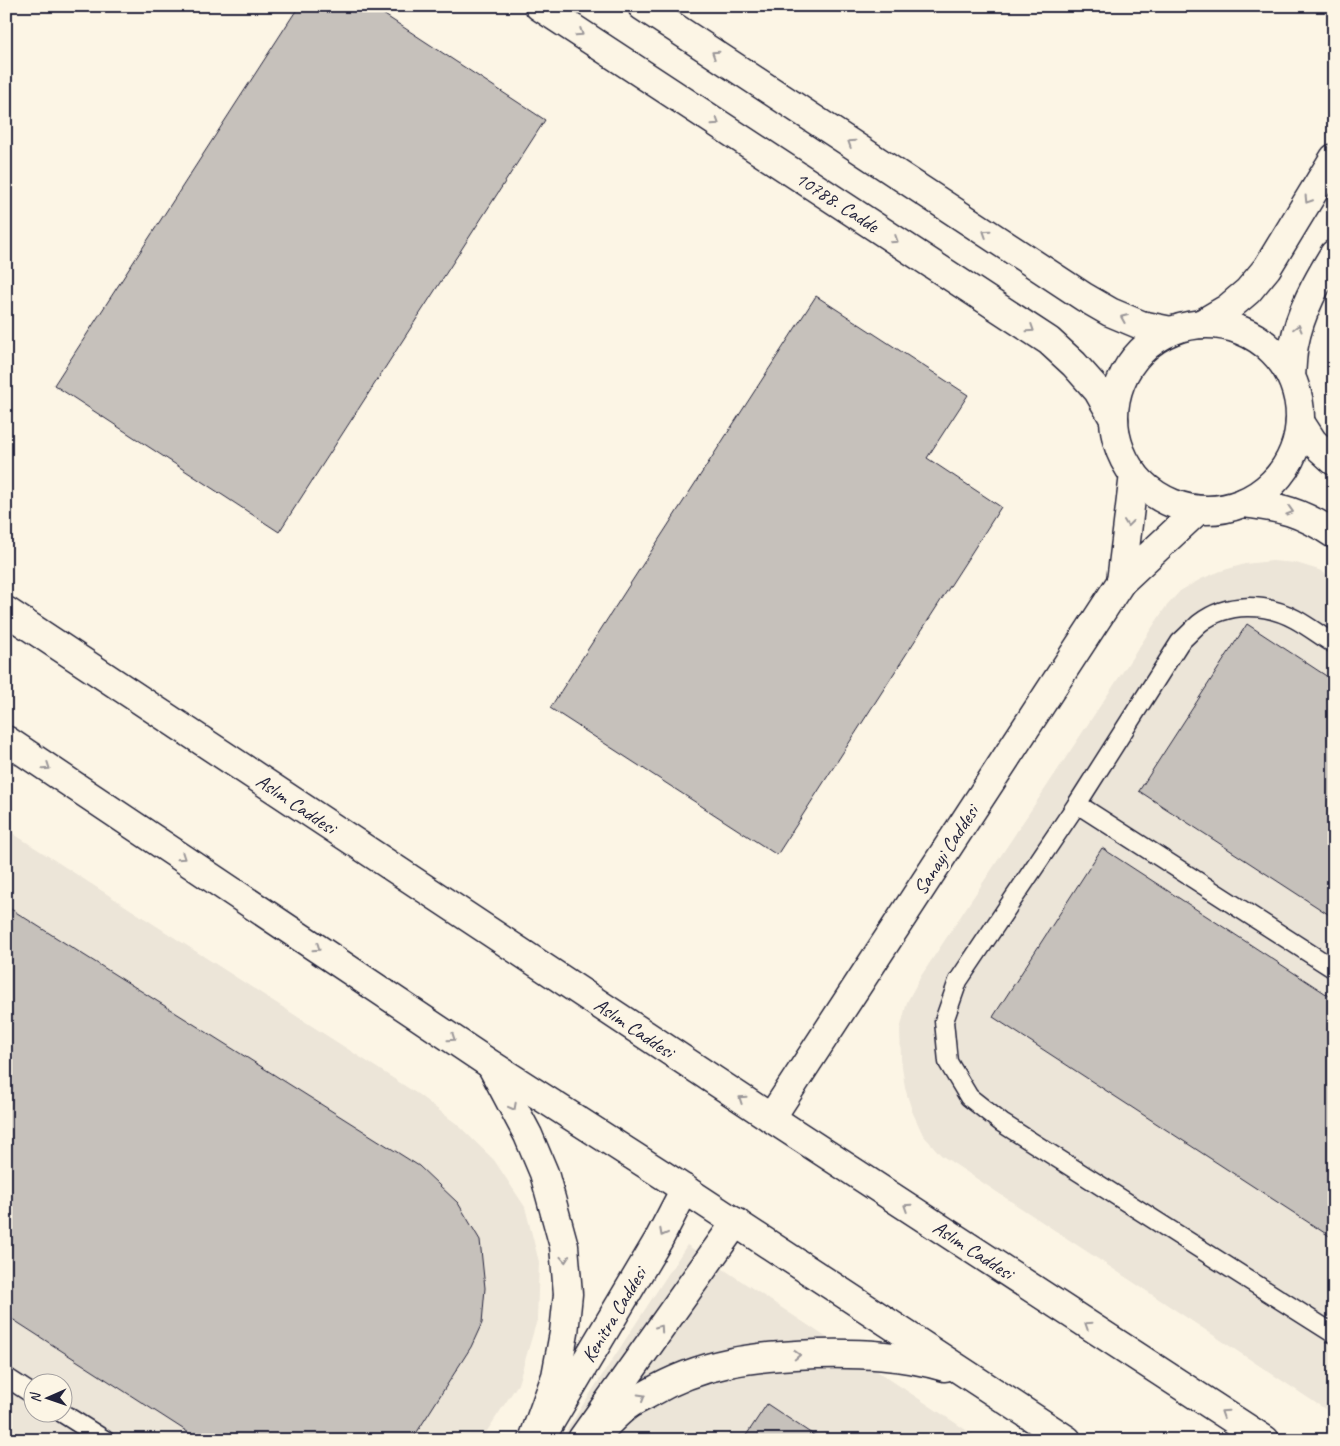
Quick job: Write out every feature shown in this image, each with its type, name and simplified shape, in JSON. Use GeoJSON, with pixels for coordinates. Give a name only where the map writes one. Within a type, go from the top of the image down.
{"type":"FeatureCollection","features":[{"type":"Feature","properties":{"kind":"street","name":"10788. Cadde"},"geometry":{"type":"LineString","coordinates":[[539,6],[1049,341],[1074,364],[1098,391],[1114,419]]}},
{"type":"Feature","properties":{"kind":"street"},"geometry":{"type":"LineString","coordinates":[[642,6],[1084,297],[1110,312],[1141,325],[1171,331]]}},
{"type":"Feature","properties":{"kind":"street"},"geometry":{"type":"LineString","coordinates":[[1201,324],[1228,308],[1248,291],[1267,268],[1334,158]]}},
{"type":"Feature","properties":{"kind":"street"},"geometry":{"type":"LineString","coordinates":[[1291,376],[1294,345],[1301,318],[1316,284],[1334,254]]}},
{"type":"Feature","properties":{"kind":"street"},"geometry":{"type":"LineString","coordinates":[[1201,324],[1217,324],[1232,327],[1261,340],[1283,363],[1291,376],[1298,399],[1300,422],[1294,452],[1287,465],[1268,488],[1243,504],[1221,509],[1198,510],[1169,502],[1156,495],[1134,474],[1120,448],[1114,419],[1117,395],[1125,373],[1145,348],[1157,338],[1171,331],[1201,324]]}},
{"type":"Feature","properties":{"kind":"street"},"geometry":{"type":"LineString","coordinates":[[1300,422],[1313,442],[1334,461]]}},
{"type":"Feature","properties":{"kind":"street","name":"Sanayi Caddesi"},"geometry":{"type":"LineString","coordinates":[[1121,582],[1134,474]]}},
{"type":"Feature","properties":{"kind":"street"},"geometry":{"type":"LineString","coordinates":[[1243,504],[1271,506],[1295,512],[1318,523],[1334,534]]}},
{"type":"Feature","properties":{"kind":"street","name":"Sanayi Caddesi"},"geometry":{"type":"LineString","coordinates":[[771,1118],[1121,582],[1198,510]]}},
{"type":"Feature","properties":{"kind":"street","name":"Aslım Caddesi"},"geometry":{"type":"LineString","coordinates":[[6,612],[771,1118],[1265,1440]]}},
{"type":"Feature","properties":{"kind":"street"},"geometry":{"type":"LineString","coordinates":[[6,740],[490,1064],[736,1222],[1067,1440]]}},
{"type":"Feature","properties":{"kind":"street"},"geometry":{"type":"LineString","coordinates":[[490,1064],[528,1135],[541,1166],[564,1246],[568,1294],[564,1333],[556,1376],[533,1440]]}},
{"type":"Feature","properties":{"kind":"street","name":"Kenitra Caddesi"},"geometry":{"type":"LineString","coordinates":[[540,1440],[659,1239],[685,1190]]}},
{"type":"Feature","properties":{"kind":"street","name":"Kenitra Caddesi"},"geometry":{"type":"LineString","coordinates":[[581,1440],[736,1222]]}},
{"type":"Feature","properties":{"kind":"street"},"geometry":{"type":"LineString","coordinates":[[592,1440],[628,1405],[664,1385],[704,1369],[742,1359],[779,1355],[863,1354],[898,1357],[966,1373]]}},
{"type":"Feature","properties":{"kind":"lane"},"geometry":{"type":"LineString","coordinates":[[1334,644],[1294,619],[1272,610],[1248,607],[1224,610],[1200,622],[1180,642],[1077,804],[958,980],[944,1021],[948,1062],[968,1097],[1002,1123],[1334,1334]]}},
{"type":"Feature","properties":{"kind":"lane"},"geometry":{"type":"LineString","coordinates":[[1077,804],[1334,969]]}},
{"type":"Feature","properties":{"kind":"lane"},"geometry":{"type":"LineString","coordinates":[[6,1377],[22,1387]]}},
{"type":"Feature","properties":{"kind":"lane"},"geometry":{"type":"LineString","coordinates":[[72,1419],[105,1440]]}},
{"type":"Feature","properties":{"kind":"shaded area"},"geometry":{"type":"Polygon","coordinates":[[[1272,561],[1296,563],[1319,570],[1334,579],[1334,1415],[941,1155],[923,1135],[912,1111],[905,1088],[901,1059],[900,1030],[907,1002],[921,976],[1165,608],[1180,591],[1201,579],[1245,564],[1272,561]]]}},
{"type":"Feature","properties":{"kind":"shaded area"},"geometry":{"type":"Polygon","coordinates":[[[6,829],[419,1095],[458,1125],[494,1160],[525,1207],[539,1262],[537,1320],[518,1384],[481,1440],[6,1440],[6,829]]]}},
{"type":"Feature","properties":{"kind":"shaded area"},"geometry":{"type":"Polygon","coordinates":[[[687,1245],[981,1440],[560,1440],[687,1245]]]}},
{"type":"Feature","properties":{"kind":"building"},"geometry":{"type":"Polygon","coordinates":[[[299,6],[371,6],[545,120],[279,532],[54,385],[299,6]]]}},
{"type":"Feature","properties":{"kind":"building"},"geometry":{"type":"Polygon","coordinates":[[[816,296],[968,395],[927,458],[1001,507],[777,855],[550,708],[816,296]]]}},
{"type":"Feature","properties":{"kind":"building"},"geometry":{"type":"Polygon","coordinates":[[[1247,624],[1334,681],[1334,918],[1139,791],[1247,624]]]}},
{"type":"Feature","properties":{"kind":"building"},"geometry":{"type":"Polygon","coordinates":[[[1102,848],[1334,999],[1334,1239],[993,1017],[1102,848]]]}},
{"type":"Feature","properties":{"kind":"building"},"geometry":{"type":"Polygon","coordinates":[[[6,906],[419,1166],[458,1203],[480,1240],[485,1288],[482,1323],[471,1347],[412,1440],[200,1440],[6,1315],[6,906]]]}},
{"type":"Feature","properties":{"kind":"building"},"geometry":{"type":"Polygon","coordinates":[[[767,1404],[821,1440],[743,1440],[767,1404]]]}}]}
